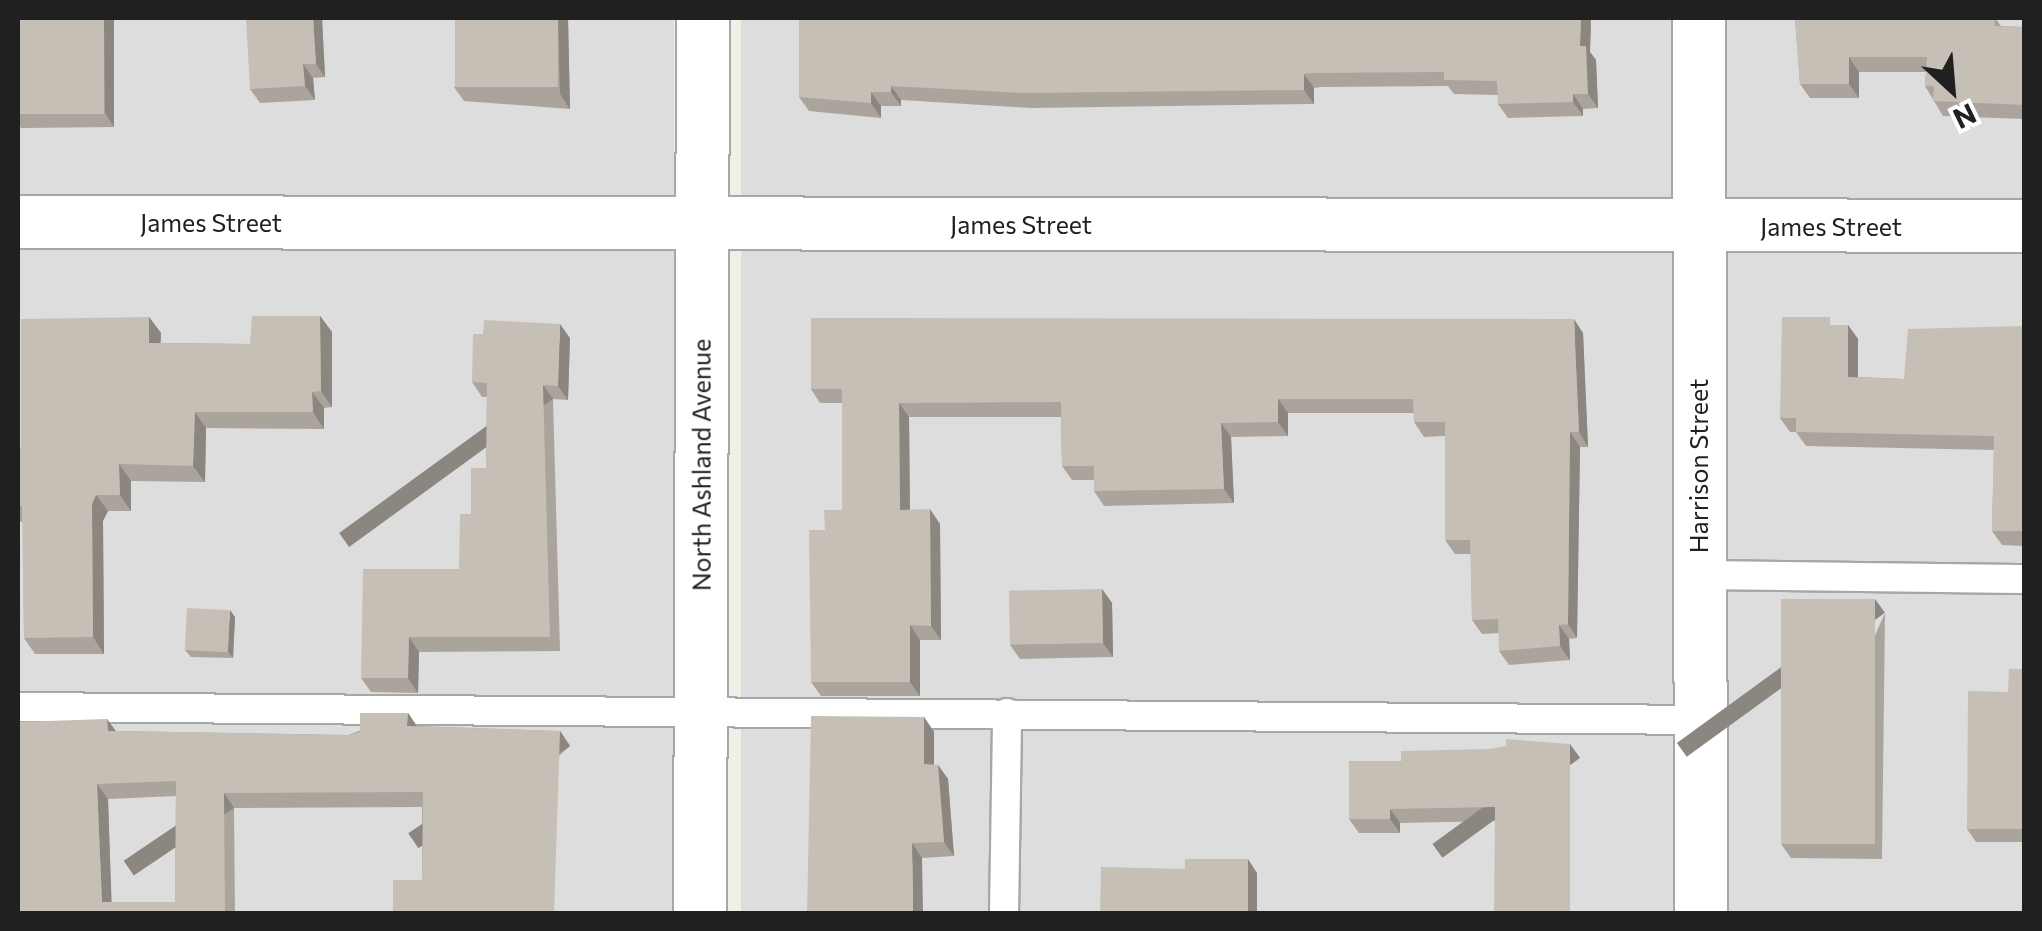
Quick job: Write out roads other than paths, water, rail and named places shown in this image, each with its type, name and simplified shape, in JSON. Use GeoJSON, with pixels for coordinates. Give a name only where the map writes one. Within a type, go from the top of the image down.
{"type":"FeatureCollection","features":[{"type":"Feature","properties":{"kind":"street","name":"North Ashland Avenue"},"geometry":{"type":"LineString","coordinates":[[700,914],[703,18]]}},
{"type":"Feature","properties":{"kind":"street","name":"Harrison Street"},"geometry":{"type":"LineString","coordinates":[[1699,18],[1701,914]]}},
{"type":"Feature","properties":{"kind":"street","name":"James Street"},"geometry":{"type":"LineString","coordinates":[[18,222],[2024,226]]}},
{"type":"Feature","properties":{"kind":"lane"},"geometry":{"type":"LineString","coordinates":[[1698,575],[2024,578]]}},
{"type":"Feature","properties":{"kind":"lane"},"geometry":{"type":"LineString","coordinates":[[18,707],[700,709],[1698,720]]}},
{"type":"Feature","properties":{"kind":"lane"},"geometry":{"type":"LineString","coordinates":[[1004,914],[1008,713]]}}]}
